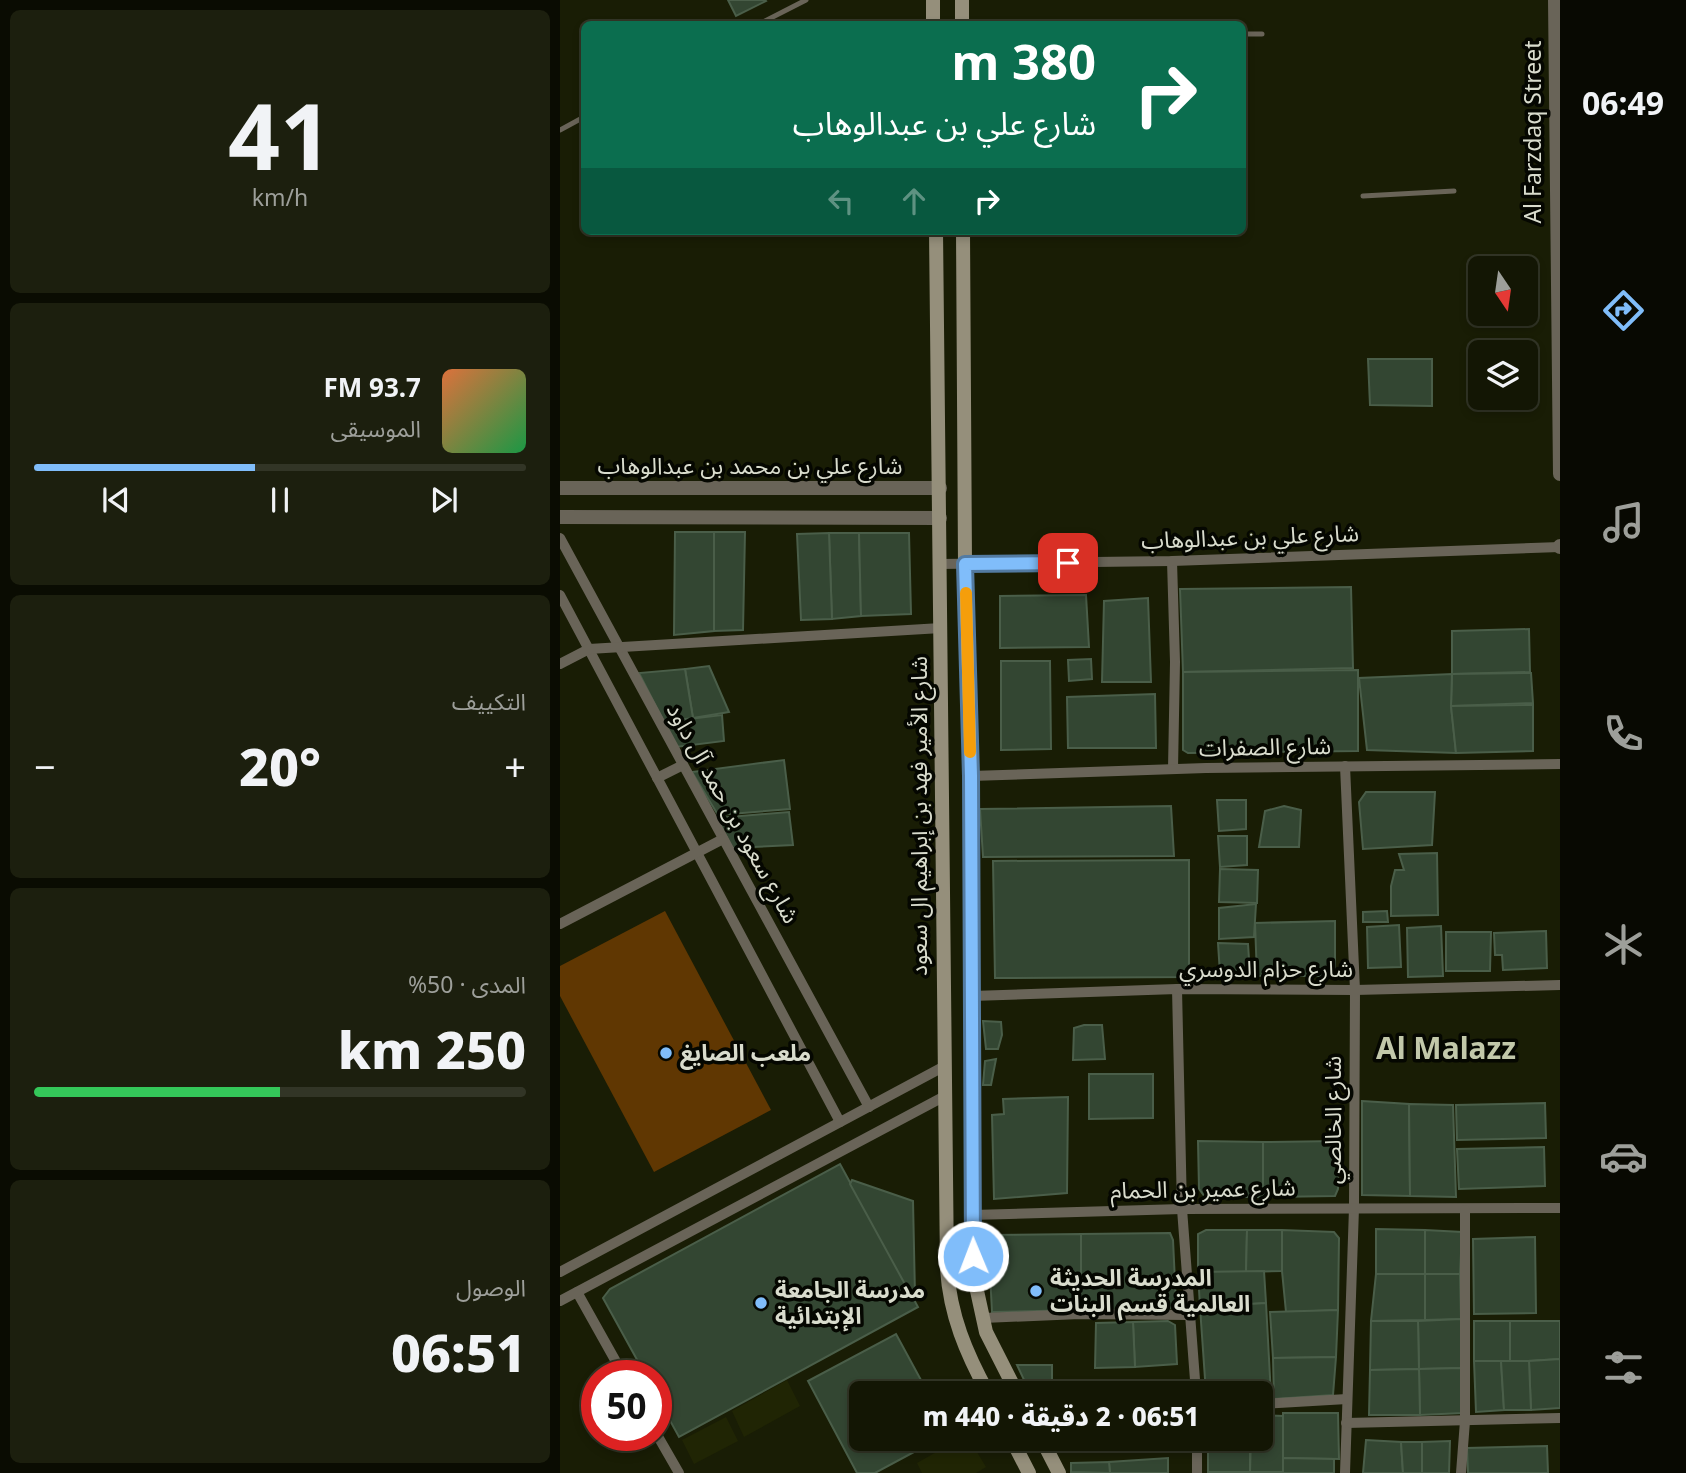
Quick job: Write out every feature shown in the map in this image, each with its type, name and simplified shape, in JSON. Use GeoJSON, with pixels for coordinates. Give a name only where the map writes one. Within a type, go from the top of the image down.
{"type":"FeatureCollection","features":[{"type":"Feature","properties":{"kind":"main road"},"geometry":{"type":"LineString","coordinates":[[933,0],[933,21]]}},
{"type":"Feature","properties":{"kind":"main road"},"geometry":{"type":"LineString","coordinates":[[962,0],[962,21]]}},
{"type":"Feature","properties":{"kind":"main road","name":"شارع الأمير فهد بن إبراهيم ال سعود"},"geometry":{"type":"LineString","coordinates":[[936,235],[943,1067],[948,1285],[961,1338],[982,1381]]}},
{"type":"Feature","properties":{"kind":"main road"},"geometry":{"type":"LineString","coordinates":[[963,235],[965,564],[971,776],[974,1277],[986,1332],[1011,1381]]}},
{"type":"Feature","properties":{"kind":"main road"},"geometry":{"type":"LineString","coordinates":[[1018,1451],[1029,1473]]}},
{"type":"Feature","properties":{"kind":"main road"},"geometry":{"type":"LineString","coordinates":[[1048,1451],[1059,1473]]}},
{"type":"Feature","properties":{"kind":"street","name":"Al Farzdaq Street"},"geometry":{"type":"LineString","coordinates":[[1555,0],[1560,474]]}},
{"type":"Feature","properties":{"kind":"street","name":"شارع علي بن محمد بن عبدالوهاب"},"geometry":{"type":"LineString","coordinates":[[560,488],[940,488]]}},
{"type":"Feature","properties":{"kind":"street"},"geometry":{"type":"LineString","coordinates":[[560,517],[940,517]]}},
{"type":"Feature","properties":{"kind":"street","name":"شارع سعود بن حمد آل داود"},"geometry":{"type":"LineString","coordinates":[[560,538],[869,1107]]}},
{"type":"Feature","properties":{"kind":"street","name":"شارع علي بن عبدالوهاب"},"geometry":{"type":"LineString","coordinates":[[940,564],[1172,561],[1560,547]]}},
{"type":"Feature","properties":{"kind":"street"},"geometry":{"type":"LineString","coordinates":[[1172,561],[1175,662],[1173,769]]}},
{"type":"Feature","properties":{"kind":"street"},"geometry":{"type":"LineString","coordinates":[[560,595],[840,1122]]}},
{"type":"Feature","properties":{"kind":"street"},"geometry":{"type":"LineString","coordinates":[[560,664],[589,649],[941,628]]}},
{"type":"Feature","properties":{"kind":"street","name":"شارع الصفرات"},"geometry":{"type":"LineString","coordinates":[[971,776],[1173,769],[1560,764]]}},
{"type":"Feature","properties":{"kind":"street"},"geometry":{"type":"LineString","coordinates":[[657,778],[683,765]]}},
{"type":"Feature","properties":{"kind":"street","name":"شارع الخالصي"},"geometry":{"type":"LineString","coordinates":[[1345,766],[1355,990],[1353,1208],[1345,1473]]}},
{"type":"Feature","properties":{"kind":"street"},"geometry":{"type":"LineString","coordinates":[[560,924],[723,839]]}},
{"type":"Feature","properties":{"kind":"street","name":"شارع حزام الدوسري"},"geometry":{"type":"LineString","coordinates":[[972,996],[1177,989],[1355,990],[1560,985]]}},
{"type":"Feature","properties":{"kind":"street"},"geometry":{"type":"LineString","coordinates":[[1177,989],[1182,1209],[1195,1381]]}},
{"type":"Feature","properties":{"kind":"street"},"geometry":{"type":"LineString","coordinates":[[560,1272],[943,1067]]}},
{"type":"Feature","properties":{"kind":"street"},"geometry":{"type":"LineString","coordinates":[[560,1301],[945,1096]]}},
{"type":"Feature","properties":{"kind":"street","name":"شارع عمير بن الحمام"},"geometry":{"type":"LineString","coordinates":[[972,1215],[1182,1209],[1560,1208]]}},
{"type":"Feature","properties":{"kind":"street"},"geometry":{"type":"LineString","coordinates":[[1461,1473],[1465,1421],[1465,1210]]}},
{"type":"Feature","properties":{"kind":"street"},"geometry":{"type":"LineString","coordinates":[[577,1292],[615,1360]]}},
{"type":"Feature","properties":{"kind":"street"},"geometry":{"type":"LineString","coordinates":[[983,1318],[1080,1314],[1188,1315]]}},
{"type":"Feature","properties":{"kind":"street"},"geometry":{"type":"LineString","coordinates":[[1273,1403],[1347,1399]]}},
{"type":"Feature","properties":{"kind":"street"},"geometry":{"type":"LineString","coordinates":[[1346,1423],[1560,1418]]}},
{"type":"Feature","properties":{"kind":"street"},"geometry":{"type":"LineString","coordinates":[[666,1451],[679,1473]]}},
{"type":"Feature","properties":{"kind":"street"},"geometry":{"type":"LineString","coordinates":[[1197,1451],[1197,1473]]}},
{"type":"Feature","properties":{"kind":"lane"},"geometry":{"type":"LineString","coordinates":[[786,0],[790,8]]}},
{"type":"Feature","properties":{"kind":"lane"},"geometry":{"type":"LineString","coordinates":[[765,21],[806,0]]}},
{"type":"Feature","properties":{"kind":"lane"},"geometry":{"type":"LineString","coordinates":[[1246,34],[1262,34]]}},
{"type":"Feature","properties":{"kind":"lane"},"geometry":{"type":"LineString","coordinates":[[560,130],[581,119]]}},
{"type":"Feature","properties":{"kind":"lane"},"geometry":{"type":"LineString","coordinates":[[1363,196],[1454,191]]}},
{"type":"Feature","properties":{"kind":"shaded area","name":"ملعب الصايغ"},"geometry":{"type":"Polygon","coordinates":[[[665,911],[771,1110],[654,1172],[560,996],[560,966],[665,911]]]}},
{"type":"Feature","properties":{"kind":"shaded area"},"geometry":{"type":"Polygon","coordinates":[[[787,1380],[800,1406],[744,1437],[732,1411],[787,1380]]]}},
{"type":"Feature","properties":{"kind":"shaded area"},"geometry":{"type":"Polygon","coordinates":[[[726,1417],[738,1441],[694,1464],[682,1440],[726,1417]]]}},
{"type":"Feature","properties":{"kind":"shaded area"},"geometry":{"type":"Polygon","coordinates":[[[938,1451],[976,1451],[986,1467],[976,1473],[922,1473],[917,1463],[938,1451]]]}},
{"type":"Feature","properties":{"kind":"building"},"geometry":{"type":"Polygon","coordinates":[[[728,0],[765,0],[766,1],[736,16],[728,0]]]}},
{"type":"Feature","properties":{"kind":"building"},"geometry":{"type":"Polygon","coordinates":[[[1368,359],[1432,359],[1432,406],[1370,405],[1368,359]]]}},
{"type":"Feature","properties":{"kind":"building"},"geometry":{"type":"Polygon","coordinates":[[[675,532],[714,532],[714,631],[674,635],[675,532]]]}},
{"type":"Feature","properties":{"kind":"building"},"geometry":{"type":"Polygon","coordinates":[[[714,532],[745,532],[743,630],[714,631],[714,532]]]}},
{"type":"Feature","properties":{"kind":"building"},"geometry":{"type":"Polygon","coordinates":[[[829,533],[859,533],[861,616],[832,619],[829,533]]]}},
{"type":"Feature","properties":{"kind":"building"},"geometry":{"type":"Polygon","coordinates":[[[829,533],[832,619],[801,620],[797,534],[829,533]]]}},
{"type":"Feature","properties":{"kind":"building"},"geometry":{"type":"Polygon","coordinates":[[[859,533],[909,533],[911,614],[861,616],[859,533]]]}},
{"type":"Feature","properties":{"kind":"building"},"geometry":{"type":"Polygon","coordinates":[[[1351,587],[1353,668],[1183,672],[1180,589],[1351,587]]]}},
{"type":"Feature","properties":{"kind":"building"},"geometry":{"type":"Polygon","coordinates":[[[1086,595],[1089,647],[1000,648],[1000,596],[1086,595]]]}},
{"type":"Feature","properties":{"kind":"building"},"geometry":{"type":"Polygon","coordinates":[[[1148,598],[1151,682],[1102,682],[1104,601],[1148,598]]]}},
{"type":"Feature","properties":{"kind":"building"},"geometry":{"type":"Polygon","coordinates":[[[1529,629],[1530,672],[1452,674],[1452,631],[1529,629]]]}},
{"type":"Feature","properties":{"kind":"building"},"geometry":{"type":"Polygon","coordinates":[[[1091,659],[1092,679],[1069,681],[1068,660],[1091,659]]]}},
{"type":"Feature","properties":{"kind":"building"},"geometry":{"type":"Polygon","coordinates":[[[1001,661],[1050,661],[1051,749],[1001,750],[1001,661]]]}},
{"type":"Feature","properties":{"kind":"building"},"geometry":{"type":"Polygon","coordinates":[[[709,666],[729,712],[693,718],[685,669],[709,666]]]}},
{"type":"Feature","properties":{"kind":"building"},"geometry":{"type":"Polygon","coordinates":[[[685,669],[693,718],[664,722],[639,673],[685,669]]]}},
{"type":"Feature","properties":{"kind":"building"},"geometry":{"type":"Polygon","coordinates":[[[1358,670],[1358,751],[1188,753],[1183,750],[1183,672],[1358,670]]]}},
{"type":"Feature","properties":{"kind":"building"},"geometry":{"type":"Polygon","coordinates":[[[1531,673],[1533,703],[1451,706],[1452,674],[1531,673]]]}},
{"type":"Feature","properties":{"kind":"building"},"geometry":{"type":"Polygon","coordinates":[[[1452,674],[1451,706],[1456,753],[1367,750],[1359,678],[1452,674]]]}},
{"type":"Feature","properties":{"kind":"building"},"geometry":{"type":"Polygon","coordinates":[[[1155,694],[1156,748],[1068,748],[1067,697],[1155,694]]]}},
{"type":"Feature","properties":{"kind":"building"},"geometry":{"type":"Polygon","coordinates":[[[1533,705],[1533,751],[1456,753],[1451,706],[1533,705]]]}},
{"type":"Feature","properties":{"kind":"building"},"geometry":{"type":"Polygon","coordinates":[[[722,715],[724,741],[676,747],[664,722],[722,715]]]}},
{"type":"Feature","properties":{"kind":"building"},"geometry":{"type":"Polygon","coordinates":[[[784,760],[790,809],[718,815],[692,772],[784,760]]]}},
{"type":"Feature","properties":{"kind":"building"},"geometry":{"type":"Polygon","coordinates":[[[1366,792],[1435,792],[1432,845],[1363,849],[1359,802],[1366,792]]]}},
{"type":"Feature","properties":{"kind":"building"},"geometry":{"type":"Polygon","coordinates":[[[1217,800],[1246,800],[1246,829],[1219,831],[1217,800]]]}},
{"type":"Feature","properties":{"kind":"building"},"geometry":{"type":"Polygon","coordinates":[[[1171,806],[1174,856],[983,857],[980,809],[1171,806]]]}},
{"type":"Feature","properties":{"kind":"building"},"geometry":{"type":"Polygon","coordinates":[[[1284,806],[1301,810],[1299,847],[1259,847],[1265,811],[1284,806]]]}},
{"type":"Feature","properties":{"kind":"building"},"geometry":{"type":"Polygon","coordinates":[[[789,812],[793,845],[732,848],[717,818],[789,812]]]}},
{"type":"Feature","properties":{"kind":"building"},"geometry":{"type":"Polygon","coordinates":[[[1218,836],[1247,836],[1247,865],[1220,867],[1218,836]]]}},
{"type":"Feature","properties":{"kind":"building"},"geometry":{"type":"Polygon","coordinates":[[[1437,853],[1438,915],[1391,916],[1391,886],[1395,870],[1404,870],[1399,854],[1437,853]]]}},
{"type":"Feature","properties":{"kind":"building"},"geometry":{"type":"Polygon","coordinates":[[[1189,860],[1189,977],[995,978],[993,861],[1189,860]]]}},
{"type":"Feature","properties":{"kind":"building"},"geometry":{"type":"Polygon","coordinates":[[[1220,869],[1258,870],[1257,903],[1219,902],[1220,869]]]}},
{"type":"Feature","properties":{"kind":"building"},"geometry":{"type":"Polygon","coordinates":[[[1256,904],[1254,937],[1219,939],[1219,908],[1256,904]]]}},
{"type":"Feature","properties":{"kind":"building"},"geometry":{"type":"Polygon","coordinates":[[[1387,911],[1388,922],[1363,922],[1363,912],[1387,911]]]}},
{"type":"Feature","properties":{"kind":"building"},"geometry":{"type":"Polygon","coordinates":[[[1335,921],[1335,976],[1257,976],[1255,923],[1335,921]]]}},
{"type":"Feature","properties":{"kind":"building"},"geometry":{"type":"Polygon","coordinates":[[[1399,925],[1401,967],[1368,968],[1367,927],[1399,925]]]}},
{"type":"Feature","properties":{"kind":"building"},"geometry":{"type":"Polygon","coordinates":[[[1441,926],[1443,976],[1408,977],[1407,928],[1441,926]]]}},
{"type":"Feature","properties":{"kind":"building"},"geometry":{"type":"Polygon","coordinates":[[[1546,931],[1547,968],[1503,970],[1502,955],[1495,955],[1494,933],[1546,931]]]}},
{"type":"Feature","properties":{"kind":"building"},"geometry":{"type":"Polygon","coordinates":[[[1446,932],[1491,932],[1490,971],[1446,971],[1446,932]]]}},
{"type":"Feature","properties":{"kind":"building"},"geometry":{"type":"Polygon","coordinates":[[[1218,943],[1248,944],[1250,974],[1220,974],[1218,943]]]}},
{"type":"Feature","properties":{"kind":"building"},"geometry":{"type":"Polygon","coordinates":[[[983,1021],[1001,1022],[1002,1035],[998,1049],[986,1049],[983,1021]]]}},
{"type":"Feature","properties":{"kind":"building"},"geometry":{"type":"Polygon","coordinates":[[[1102,1025],[1105,1059],[1073,1060],[1074,1028],[1102,1025]]]}},
{"type":"Feature","properties":{"kind":"building"},"geometry":{"type":"Polygon","coordinates":[[[996,1059],[991,1085],[983,1085],[985,1061],[996,1059]]]}},
{"type":"Feature","properties":{"kind":"building"},"geometry":{"type":"Polygon","coordinates":[[[1089,1074],[1153,1074],[1153,1118],[1089,1119],[1089,1074]]]}},
{"type":"Feature","properties":{"kind":"building"},"geometry":{"type":"Polygon","coordinates":[[[1068,1097],[1067,1193],[994,1199],[992,1115],[1004,1114],[1003,1099],[1068,1097]]]}},
{"type":"Feature","properties":{"kind":"building"},"geometry":{"type":"Polygon","coordinates":[[[1362,1101],[1409,1104],[1410,1196],[1362,1195],[1362,1101]]]}},
{"type":"Feature","properties":{"kind":"building"},"geometry":{"type":"Polygon","coordinates":[[[1545,1103],[1546,1138],[1457,1140],[1456,1105],[1545,1103]]]}},
{"type":"Feature","properties":{"kind":"building"},"geometry":{"type":"Polygon","coordinates":[[[1409,1104],[1453,1105],[1456,1197],[1410,1196],[1409,1104]]]}},
{"type":"Feature","properties":{"kind":"building"},"geometry":{"type":"Polygon","coordinates":[[[1198,1141],[1263,1142],[1263,1197],[1205,1197],[1199,1189],[1198,1141]]]}},
{"type":"Feature","properties":{"kind":"building"},"geometry":{"type":"Polygon","coordinates":[[[1338,1141],[1338,1189],[1335,1196],[1263,1197],[1263,1142],[1338,1141]]]}},
{"type":"Feature","properties":{"kind":"building"},"geometry":{"type":"Polygon","coordinates":[[[1544,1147],[1545,1186],[1459,1189],[1457,1149],[1544,1147]]]}},
{"type":"Feature","properties":{"kind":"building","name":"مدرسة الجامعة الإبتدائية"},"geometry":{"type":"Polygon","coordinates":[[[840,1164],[918,1307],[679,1437],[672,1424],[672,1360],[637,1360],[603,1298],[610,1289],[840,1164]]]}},
{"type":"Feature","properties":{"kind":"building"},"geometry":{"type":"Polygon","coordinates":[[[852,1180],[913,1201],[915,1295],[912,1297],[850,1184],[852,1180]]]}},
{"type":"Feature","properties":{"kind":"building"},"geometry":{"type":"Polygon","coordinates":[[[1376,1229],[1425,1230],[1425,1274],[1376,1274],[1376,1229]]]}},
{"type":"Feature","properties":{"kind":"building"},"geometry":{"type":"Polygon","coordinates":[[[1206,1230],[1247,1230],[1246,1272],[1198,1272],[1198,1234],[1206,1230]]]}},
{"type":"Feature","properties":{"kind":"building"},"geometry":{"type":"Polygon","coordinates":[[[1247,1230],[1282,1230],[1282,1271],[1246,1272],[1247,1230]]]}},
{"type":"Feature","properties":{"kind":"building"},"geometry":{"type":"Polygon","coordinates":[[[1282,1230],[1334,1232],[1339,1238],[1338,1310],[1286,1312],[1282,1230]]]}},
{"type":"Feature","properties":{"kind":"building"},"geometry":{"type":"Polygon","coordinates":[[[1425,1230],[1462,1232],[1460,1274],[1425,1274],[1425,1230]]]}},
{"type":"Feature","properties":{"kind":"building"},"geometry":{"type":"Polygon","coordinates":[[[1170,1233],[1173,1240],[1176,1303],[1169,1309],[1081,1310],[1081,1234],[1170,1233]]]}},
{"type":"Feature","properties":{"kind":"building","name":"المدرسة الحديثة العالمية قسم البنات"},"geometry":{"type":"Polygon","coordinates":[[[1081,1234],[1081,1310],[992,1312],[988,1235],[1081,1234]]]}},
{"type":"Feature","properties":{"kind":"building"},"geometry":{"type":"Polygon","coordinates":[[[1535,1237],[1536,1313],[1474,1314],[1473,1239],[1535,1237]]]}},
{"type":"Feature","properties":{"kind":"building"},"geometry":{"type":"Polygon","coordinates":[[[1264,1271],[1266,1303],[1200,1307],[1198,1272],[1264,1271]]]}},
{"type":"Feature","properties":{"kind":"building"},"geometry":{"type":"Polygon","coordinates":[[[1376,1274],[1425,1274],[1425,1320],[1371,1321],[1376,1274]]]}},
{"type":"Feature","properties":{"kind":"building"},"geometry":{"type":"Polygon","coordinates":[[[1425,1274],[1460,1274],[1461,1319],[1425,1320],[1425,1274]]]}},
{"type":"Feature","properties":{"kind":"building"},"geometry":{"type":"Polygon","coordinates":[[[1266,1303],[1270,1381],[1205,1381],[1200,1307],[1266,1303]]]}},
{"type":"Feature","properties":{"kind":"building"},"geometry":{"type":"Polygon","coordinates":[[[1338,1310],[1336,1357],[1273,1358],[1270,1312],[1338,1310]]]}},
{"type":"Feature","properties":{"kind":"building"},"geometry":{"type":"Polygon","coordinates":[[[1461,1319],[1462,1368],[1419,1369],[1418,1321],[1461,1319]]]}},
{"type":"Feature","properties":{"kind":"building"},"geometry":{"type":"Polygon","coordinates":[[[1168,1321],[1175,1325],[1177,1364],[1135,1367],[1133,1322],[1168,1321]]]}},
{"type":"Feature","properties":{"kind":"building"},"geometry":{"type":"Polygon","coordinates":[[[1371,1321],[1418,1321],[1419,1369],[1370,1370],[1371,1321]]]}},
{"type":"Feature","properties":{"kind":"building"},"geometry":{"type":"Polygon","coordinates":[[[1474,1321],[1510,1321],[1510,1362],[1474,1361],[1474,1321]]]}},
{"type":"Feature","properties":{"kind":"building"},"geometry":{"type":"Polygon","coordinates":[[[1510,1321],[1560,1321],[1560,1359],[1510,1362],[1510,1321]]]}},
{"type":"Feature","properties":{"kind":"building"},"geometry":{"type":"Polygon","coordinates":[[[1133,1322],[1135,1367],[1095,1368],[1096,1323],[1133,1322]]]}},
{"type":"Feature","properties":{"kind":"building"},"geometry":{"type":"Polygon","coordinates":[[[896,1334],[921,1381],[849,1381],[849,1451],[916,1451],[875,1473],[857,1473],[808,1381],[896,1334]]]}},
{"type":"Feature","properties":{"kind":"building"},"geometry":{"type":"Polygon","coordinates":[[[1336,1357],[1333,1395],[1274,1399],[1273,1358],[1336,1357]]]}},
{"type":"Feature","properties":{"kind":"building"},"geometry":{"type":"Polygon","coordinates":[[[1560,1359],[1560,1408],[1531,1410],[1529,1361],[1560,1359]]]}},
{"type":"Feature","properties":{"kind":"building"},"geometry":{"type":"Polygon","coordinates":[[[1474,1361],[1501,1361],[1504,1410],[1476,1412],[1474,1361]]]}},
{"type":"Feature","properties":{"kind":"building"},"geometry":{"type":"Polygon","coordinates":[[[1501,1361],[1529,1361],[1531,1410],[1504,1410],[1501,1361]]]}},
{"type":"Feature","properties":{"kind":"building"},"geometry":{"type":"Polygon","coordinates":[[[1017,1365],[1052,1365],[1052,1381],[1025,1381],[1017,1365]]]}},
{"type":"Feature","properties":{"kind":"building"},"geometry":{"type":"Polygon","coordinates":[[[1462,1368],[1463,1413],[1420,1415],[1419,1369],[1462,1368]]]}},
{"type":"Feature","properties":{"kind":"building"},"geometry":{"type":"Polygon","coordinates":[[[1419,1369],[1420,1415],[1369,1415],[1370,1370],[1419,1369]]]}},
{"type":"Feature","properties":{"kind":"building"},"geometry":{"type":"Polygon","coordinates":[[[1283,1413],[1338,1413],[1339,1459],[1283,1458],[1283,1413]]]}},
{"type":"Feature","properties":{"kind":"building"},"geometry":{"type":"Polygon","coordinates":[[[1273,1416],[1283,1416],[1283,1472],[1250,1472],[1251,1451],[1273,1451],[1273,1416]]]}},
{"type":"Feature","properties":{"kind":"building"},"geometry":{"type":"Polygon","coordinates":[[[1366,1440],[1401,1442],[1403,1473],[1363,1473],[1366,1440]]]}},
{"type":"Feature","properties":{"kind":"building"},"geometry":{"type":"Polygon","coordinates":[[[1450,1441],[1449,1473],[1422,1473],[1422,1442],[1450,1441]]]}},
{"type":"Feature","properties":{"kind":"building"},"geometry":{"type":"Polygon","coordinates":[[[1401,1442],[1422,1442],[1422,1473],[1403,1473],[1401,1442]]]}},
{"type":"Feature","properties":{"kind":"building"},"geometry":{"type":"Polygon","coordinates":[[[1547,1446],[1548,1473],[1468,1473],[1467,1448],[1547,1446]]]}},
{"type":"Feature","properties":{"kind":"building"},"geometry":{"type":"Polygon","coordinates":[[[1208,1451],[1250,1451],[1250,1472],[1208,1472],[1208,1451]]]}},
{"type":"Feature","properties":{"kind":"building"},"geometry":{"type":"Polygon","coordinates":[[[1168,1458],[1168,1473],[1110,1473],[1109,1462],[1168,1458]]]}},
{"type":"Feature","properties":{"kind":"building"},"geometry":{"type":"Polygon","coordinates":[[[1283,1458],[1334,1459],[1334,1473],[1283,1473],[1283,1458]]]}},
{"type":"Feature","properties":{"kind":"building"},"geometry":{"type":"Polygon","coordinates":[[[1109,1462],[1110,1473],[1071,1472],[1071,1463],[1109,1462]]]}},
{"type":"Feature","properties":{"kind":"building"},"geometry":{"type":"Polygon","coordinates":[[[1283,1472],[1283,1473],[1208,1473],[1283,1472]]]}},
{"type":"Feature","properties":{"kind":"slow traffic"},"geometry":{"type":"LineString","coordinates":[[966,593],[970,752]]}},
{"type":"Feature","properties":{"kind":"place","name":"ملعب الصايغ"},"geometry":{"type":"Point","coordinates":[666,1053]}},
{"type":"Feature","properties":{"kind":"place","name":"المدرسة الحديثة العالمية قسم البنات"},"geometry":{"type":"Point","coordinates":[1036,1291]}},
{"type":"Feature","properties":{"kind":"place","name":"مدرسة الجامعة الإبتدائية"},"geometry":{"type":"Point","coordinates":[761,1303]}},
{"type":"Feature","properties":{"kind":"district","name":"Al Malazz"},"geometry":{"type":"Point","coordinates":[1446,1049]}},
{"type":"Feature","properties":{"kind":"route"},"geometry":{"type":"LineString","coordinates":[[973,1256],[971,776],[965,564],[1068,563]]}}]}
